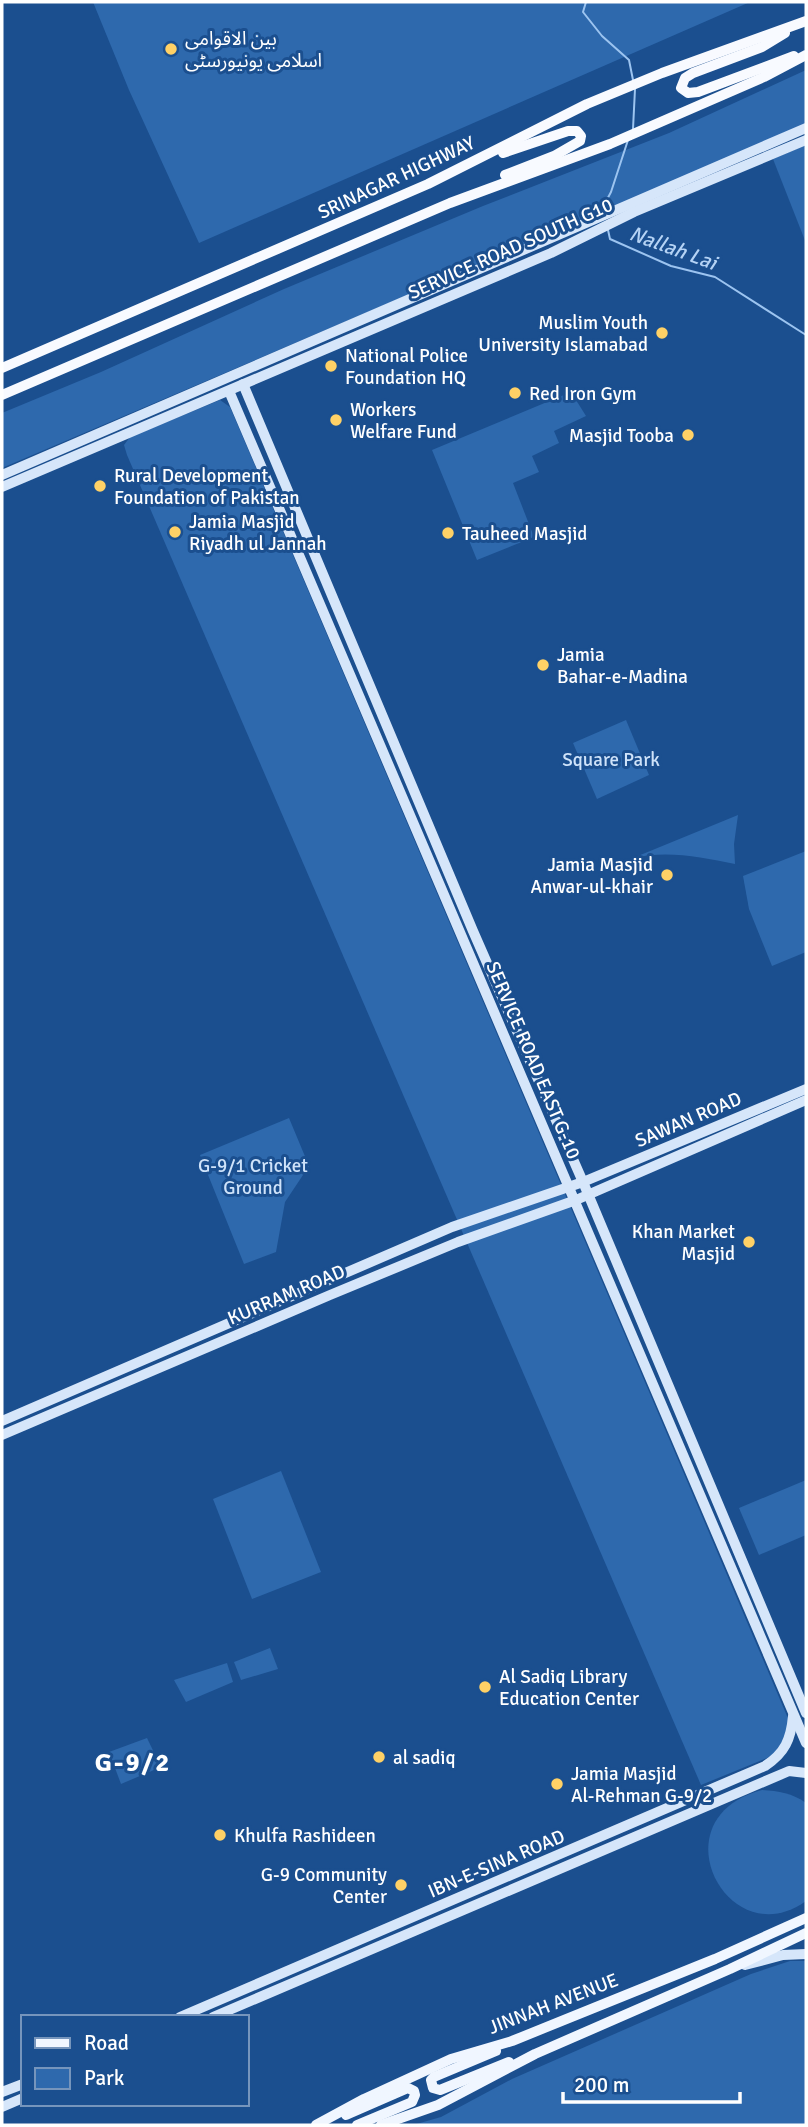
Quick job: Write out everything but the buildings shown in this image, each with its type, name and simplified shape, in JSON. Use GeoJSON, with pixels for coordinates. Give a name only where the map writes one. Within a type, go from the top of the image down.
{"type":"FeatureCollection","features":[{"type":"Feature","properties":{"kind":"highway"},"geometry":{"type":"LineString","coordinates":[[805,21],[762,47],[685,78],[681,88],[688,93],[698,92],[773,62],[806,54]]}},
{"type":"Feature","properties":{"kind":"highway","name":"SRINAGAR HIGHWAY"},"geometry":{"type":"LineString","coordinates":[[2,368],[460,168],[587,104],[662,73],[805,21]]}},
{"type":"Feature","properties":{"kind":"highway"},"geometry":{"type":"LineString","coordinates":[[2,395],[466,197],[610,144],[764,77],[806,54]]}},
{"type":"Feature","properties":{"kind":"highway"},"geometry":{"type":"LineString","coordinates":[[460,168],[559,134],[577,131],[582,136],[580,141],[570,148],[504,175],[466,197]]}},
{"type":"Feature","properties":{"kind":"main road","name":"SERVICE ROAD SOUTH G10"},"geometry":{"type":"LineString","coordinates":[[2,475],[231,377],[551,253],[578,232],[741,161],[806,128]]}},
{"type":"Feature","properties":{"kind":"main road","name":"SERVICE ROAD SOUTH G10"},"geometry":{"type":"LineString","coordinates":[[741,161],[806,140]]}},
{"type":"Feature","properties":{"kind":"main road","name":"SERVICE ROAD SOUTH G10"},"geometry":{"type":"LineString","coordinates":[[2,487],[229,391],[353,330]]}},
{"type":"Feature","properties":{"kind":"main road","name":"SERVICE ROAD EAST G-10"},"geometry":{"type":"LineString","coordinates":[[243,384],[806,1713]]}},
{"type":"Feature","properties":{"kind":"main road","name":"SERVICE ROAD EAST G-10"},"geometry":{"type":"LineString","coordinates":[[229,391],[806,1743]]}},
{"type":"Feature","properties":{"kind":"main road"},"geometry":{"type":"LineString","coordinates":[[398,786],[411,781]]}},
{"type":"Feature","properties":{"kind":"main road","name":"SAWAN ROAD"},"geometry":{"type":"LineString","coordinates":[[570,1187],[806,1089]]}},
{"type":"Feature","properties":{"kind":"main road","name":"SAWAN ROAD"},"geometry":{"type":"LineString","coordinates":[[588,1195],[806,1100]]}},
{"type":"Feature","properties":{"kind":"main road","name":"KURRAM ROAD"},"geometry":{"type":"LineString","coordinates":[[2,1421],[452,1227],[570,1187]]}},
{"type":"Feature","properties":{"kind":"main road","name":"KURRAM ROAD"},"geometry":{"type":"LineString","coordinates":[[2,1435],[458,1242],[588,1195]]}},
{"type":"Feature","properties":{"kind":"main road","name":"IBN-E-SINA ROAD"},"geometry":{"type":"LineString","coordinates":[[185,2015],[765,1766],[775,1759],[788,1743],[793,1712]]}},
{"type":"Feature","properties":{"kind":"main road","name":"IBN-E-SINA ROAD"},"geometry":{"type":"LineString","coordinates":[[218,2015],[789,1771],[806,1773]]}},
{"type":"Feature","properties":{"kind":"main road"},"geometry":{"type":"LineString","coordinates":[[781,1930],[806,1913]]}},
{"type":"Feature","properties":{"kind":"main road","name":"JINNAH AVENUE"},"geometry":{"type":"LineString","coordinates":[[316,2125],[364,2099],[451,2059],[512,2041],[806,1918]]}},
{"type":"Feature","properties":{"kind":"main road","name":"JINNAH AVENUE"},"geometry":{"type":"LineString","coordinates":[[381,2125],[439,2105],[535,2054],[806,1933]]}},
{"type":"Feature","properties":{"kind":"main road"},"geometry":{"type":"LineString","coordinates":[[730,1969],[783,1955],[806,1954]]}},
{"type":"Feature","properties":{"kind":"main road"},"geometry":{"type":"LineString","coordinates":[[512,2041],[435,2077],[431,2080],[433,2088],[440,2090],[522,2056],[535,2054]]}},
{"type":"Feature","properties":{"kind":"main road"},"geometry":{"type":"LineString","coordinates":[[2,2092],[21,2085]]}},
{"type":"Feature","properties":{"kind":"main road"},"geometry":{"type":"LineString","coordinates":[[333,2118],[349,2114],[408,2088],[414,2091],[412,2102],[357,2125]]}},
{"type":"Feature","properties":{"kind":"main road"},"geometry":{"type":"LineString","coordinates":[[2,2107],[21,2099]]}},
{"type":"Feature","properties":{"kind":"green space"},"geometry":{"type":"Polygon","coordinates":[[[93,2],[750,2],[199,243],[129,90],[93,2]]]}},
{"type":"Feature","properties":{"kind":"green space"},"geometry":{"type":"Polygon","coordinates":[[[806,70],[806,125],[2,468],[2,413],[101,372],[284,289],[483,206],[669,133],[806,70]]]}},
{"type":"Feature","properties":{"kind":"green space"},"geometry":{"type":"Polygon","coordinates":[[[806,145],[806,243],[773,159],[806,145]]]}},
{"type":"Feature","properties":{"kind":"green space"},"geometry":{"type":"Polygon","coordinates":[[[571,392],[586,416],[554,431],[559,443],[532,456],[539,472],[513,483],[534,537],[477,560],[432,450],[571,392]]]}},
{"type":"Feature","properties":{"kind":"green space"},"geometry":{"type":"Polygon","coordinates":[[[220,400],[230,407],[790,1723],[784,1740],[772,1756],[701,1785],[127,455],[124,445],[130,437],[220,400]]]}},
{"type":"Feature","properties":{"kind":"green space","name":"Square Park"},"geometry":{"type":"Polygon","coordinates":[[[626,720],[649,775],[597,799],[573,743],[626,720]]]}},
{"type":"Feature","properties":{"kind":"green space"},"geometry":{"type":"Polygon","coordinates":[[[738,815],[734,844],[735,864],[671,855],[633,858],[738,815]]]}},
{"type":"Feature","properties":{"kind":"green space"},"geometry":{"type":"Polygon","coordinates":[[[806,851],[806,952],[772,966],[749,909],[743,876],[806,851]]]}},
{"type":"Feature","properties":{"kind":"green space","name":"G-9/1 Cricket Ground"},"geometry":{"type":"Polygon","coordinates":[[[289,1118],[309,1166],[285,1202],[276,1252],[244,1264],[200,1155],[289,1118]]]}},
{"type":"Feature","properties":{"kind":"green space"},"geometry":{"type":"Polygon","coordinates":[[[281,1471],[321,1572],[252,1599],[213,1499],[281,1471]]]}},
{"type":"Feature","properties":{"kind":"green space"},"geometry":{"type":"Polygon","coordinates":[[[806,1480],[806,1535],[759,1555],[739,1508],[806,1480]]]}},
{"type":"Feature","properties":{"kind":"green space"},"geometry":{"type":"Polygon","coordinates":[[[270,1648],[278,1669],[241,1680],[234,1662],[270,1648]]]}},
{"type":"Feature","properties":{"kind":"green space"},"geometry":{"type":"Polygon","coordinates":[[[227,1663],[233,1682],[186,1702],[174,1680],[227,1663]]]}},
{"type":"Feature","properties":{"kind":"green space"},"geometry":{"type":"Polygon","coordinates":[[[147,1738],[161,1767],[121,1784],[109,1752],[147,1738]]]}},
{"type":"Feature","properties":{"kind":"green space"},"geometry":{"type":"Polygon","coordinates":[[[762,1790],[785,1793],[806,1803],[806,1901],[777,1913],[751,1911],[730,1898],[715,1877],[708,1852],[713,1827],[730,1805],[762,1790]]]}},
{"type":"Feature","properties":{"kind":"green space"},"geometry":{"type":"Polygon","coordinates":[[[790,1961],[806,1961],[806,2125],[413,2125],[441,2117],[512,2079],[751,1974],[790,1961]]]}},
{"type":"Feature","properties":{"kind":"waterway","name":"Nallah Lai"},"geometry":{"type":"LineString","coordinates":[[586,2],[583,12],[602,36],[629,60],[633,80]]}},
{"type":"Feature","properties":{"kind":"waterway","name":"Nallah Lai"},"geometry":{"type":"LineString","coordinates":[[633,129],[635,89]]}},
{"type":"Feature","properties":{"kind":"waterway","name":"Nallah Lai"},"geometry":{"type":"LineString","coordinates":[[604,210],[628,140]]}},
{"type":"Feature","properties":{"kind":"waterway","name":"Nallah Lai"},"geometry":{"type":"LineString","coordinates":[[608,230],[610,239],[671,266],[715,277],[806,335]]}},
{"type":"Feature","properties":{"kind":"place","name":"بین الاقوامی اسلامی یونیورسٹی"},"geometry":{"type":"Point","coordinates":[171,49]}},
{"type":"Feature","properties":{"kind":"place","name":"Muslim Youth University Islamabad"},"geometry":{"type":"Point","coordinates":[662,333]}},
{"type":"Feature","properties":{"kind":"place","name":"National Police Foundation HQ"},"geometry":{"type":"Point","coordinates":[331,366]}},
{"type":"Feature","properties":{"kind":"place","name":"Red Iron Gym"},"geometry":{"type":"Point","coordinates":[515,393]}},
{"type":"Feature","properties":{"kind":"place","name":"Workers Welfare Fund"},"geometry":{"type":"Point","coordinates":[336,420]}},
{"type":"Feature","properties":{"kind":"place","name":"Masjid Tooba"},"geometry":{"type":"Point","coordinates":[688,435]}},
{"type":"Feature","properties":{"kind":"place","name":"Rural Development Foundation of Pakistan"},"geometry":{"type":"Point","coordinates":[100,486]}},
{"type":"Feature","properties":{"kind":"place","name":"Jamia Masjid Riyadh ul Jannah"},"geometry":{"type":"Point","coordinates":[175,532]}},
{"type":"Feature","properties":{"kind":"place","name":"Tauheed Masjid"},"geometry":{"type":"Point","coordinates":[448,533]}},
{"type":"Feature","properties":{"kind":"place","name":"Jamia Bahar-e-Madina"},"geometry":{"type":"Point","coordinates":[543,665]}},
{"type":"Feature","properties":{"kind":"place","name":"Jamia Masjid Anwar-ul-khair"},"geometry":{"type":"Point","coordinates":[667,875]}},
{"type":"Feature","properties":{"kind":"place","name":"Khan Market Masjid"},"geometry":{"type":"Point","coordinates":[749,1242]}},
{"type":"Feature","properties":{"kind":"place","name":"Al Sadiq Library Education Center"},"geometry":{"type":"Point","coordinates":[485,1687]}},
{"type":"Feature","properties":{"kind":"place","name":"al sadiq"},"geometry":{"type":"Point","coordinates":[379,1757]}},
{"type":"Feature","properties":{"kind":"place","name":"Jamia Masjid Al-Rehman G-9/2"},"geometry":{"type":"Point","coordinates":[557,1784]}},
{"type":"Feature","properties":{"kind":"place","name":"Khulfa Rashideen"},"geometry":{"type":"Point","coordinates":[220,1835]}},
{"type":"Feature","properties":{"kind":"place","name":"G-9 Community Center"},"geometry":{"type":"Point","coordinates":[401,1885]}},
{"type":"Feature","properties":{"kind":"district","name":"G-9/2"},"geometry":{"type":"Point","coordinates":[133,1762]}}]}
